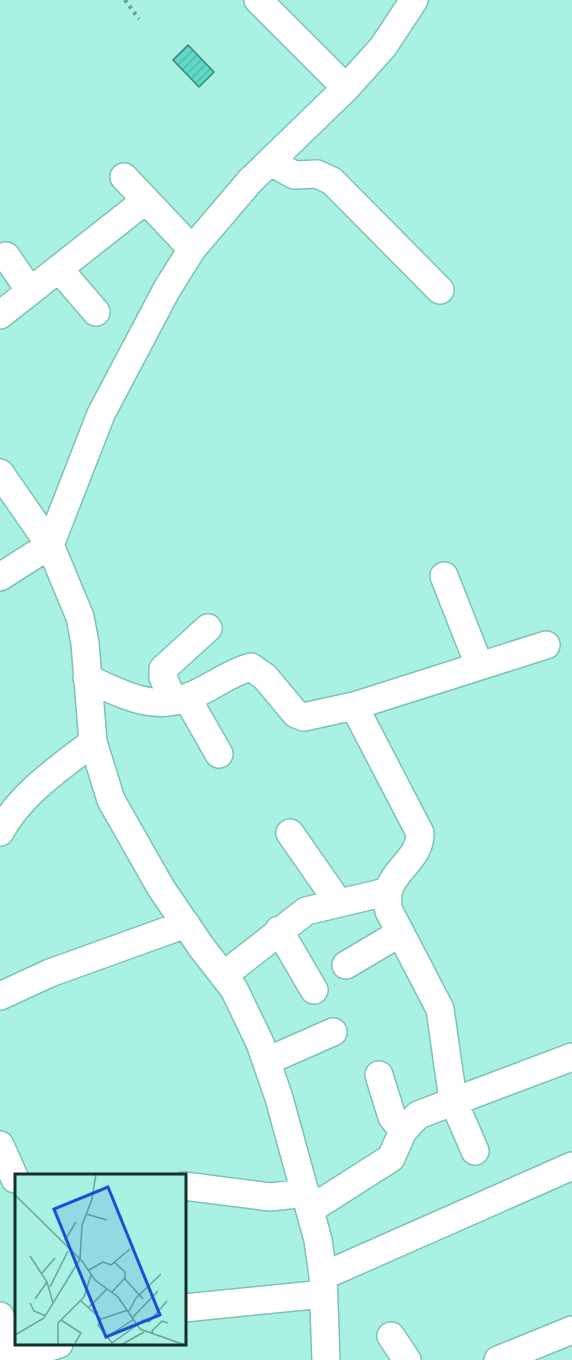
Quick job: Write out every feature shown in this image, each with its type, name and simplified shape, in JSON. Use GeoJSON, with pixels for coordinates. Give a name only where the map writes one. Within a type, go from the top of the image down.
{"type":"FeatureCollection","features":[{"type":"Feature","properties":{"kind":"street"},"geometry":{"type":"LineString","coordinates":[[258,0],[346,88]]}},
{"type":"Feature","properties":{"kind":"street"},"geometry":{"type":"LineString","coordinates":[[0,577],[50,545],[101,414],[162,299],[192,249],[218,216],[346,88],[383,47],[414,0]]}},
{"type":"Feature","properties":{"kind":"street"},"geometry":{"type":"LineString","coordinates":[[271,162],[294,175],[317,174],[332,181],[440,290]]}},
{"type":"Feature","properties":{"kind":"street"},"geometry":{"type":"LineString","coordinates":[[124,177],[192,249]]}},
{"type":"Feature","properties":{"kind":"street"},"geometry":{"type":"LineString","coordinates":[[0,315],[146,200]]}},
{"type":"Feature","properties":{"kind":"street"},"geometry":{"type":"LineString","coordinates":[[6,256],[30,291]]}},
{"type":"Feature","properties":{"kind":"street"},"geometry":{"type":"LineString","coordinates":[[59,269],[96,312]]}},
{"type":"Feature","properties":{"kind":"street"},"geometry":{"type":"LineString","coordinates":[[0,473],[50,545],[80,616],[85,643],[93,742],[111,800],[161,888],[244,1006],[267,1061],[309,1201],[323,1285],[326,1360]]}},
{"type":"Feature","properties":{"kind":"street"},"geometry":{"type":"LineString","coordinates":[[444,576],[479,665]]}},
{"type":"Feature","properties":{"kind":"street"},"geometry":{"type":"LineString","coordinates":[[208,628],[163,669],[163,677],[219,754]]}},
{"type":"Feature","properties":{"kind":"street"},"geometry":{"type":"LineString","coordinates":[[87,678],[137,700],[180,700],[250,667],[265,677],[296,714],[304,717],[354,706],[546,645]]}},
{"type":"Feature","properties":{"kind":"street"},"geometry":{"type":"LineString","coordinates":[[354,706],[420,833],[416,848],[386,892],[388,911],[440,1009],[453,1100],[475,1152]]}},
{"type":"Feature","properties":{"kind":"street"},"geometry":{"type":"LineString","coordinates":[[1,826],[35,788],[93,742]]}},
{"type":"Feature","properties":{"kind":"street"},"geometry":{"type":"LineString","coordinates":[[290,833],[338,902]]}},
{"type":"Feature","properties":{"kind":"street"},"geometry":{"type":"LineString","coordinates":[[224,975],[306,911],[386,892]]}},
{"type":"Feature","properties":{"kind":"street"},"geometry":{"type":"LineString","coordinates":[[0,996],[50,973],[186,924]]}},
{"type":"Feature","properties":{"kind":"street"},"geometry":{"type":"LineString","coordinates":[[279,930],[314,990]]}},
{"type":"Feature","properties":{"kind":"street"},"geometry":{"type":"LineString","coordinates":[[345,965],[400,933]]}},
{"type":"Feature","properties":{"kind":"street"},"geometry":{"type":"LineString","coordinates":[[267,1061],[333,1032]]}},
{"type":"Feature","properties":{"kind":"street"},"geometry":{"type":"LineString","coordinates":[[186,1186],[309,1201],[391,1158],[403,1131],[418,1115],[572,1057]]}},
{"type":"Feature","properties":{"kind":"street"},"geometry":{"type":"LineString","coordinates":[[379,1075],[392,1117],[403,1131]]}},
{"type":"Feature","properties":{"kind":"street"},"geometry":{"type":"LineString","coordinates":[[0,1145],[11,1182]]}},
{"type":"Feature","properties":{"kind":"street"},"geometry":{"type":"LineString","coordinates":[[186,1308],[323,1285],[572,1166]]}},
{"type":"Feature","properties":{"kind":"street"},"geometry":{"type":"LineString","coordinates":[[0,1316],[13,1360],[56,1345]]}},
{"type":"Feature","properties":{"kind":"street"},"geometry":{"type":"LineString","coordinates":[[498,1360],[572,1330]]}},
{"type":"Feature","properties":{"kind":"street"},"geometry":{"type":"LineString","coordinates":[[391,1336],[407,1360]]}},
{"type":"Feature","properties":{"kind":"path"},"geometry":{"type":"LineString","coordinates":[[125,0],[139,19]]}},
{"type":"Feature","properties":{"kind":"building"},"geometry":{"type":"Polygon","coordinates":[[[188,45],[214,72],[199,87],[173,60],[188,45]]]}}]}
